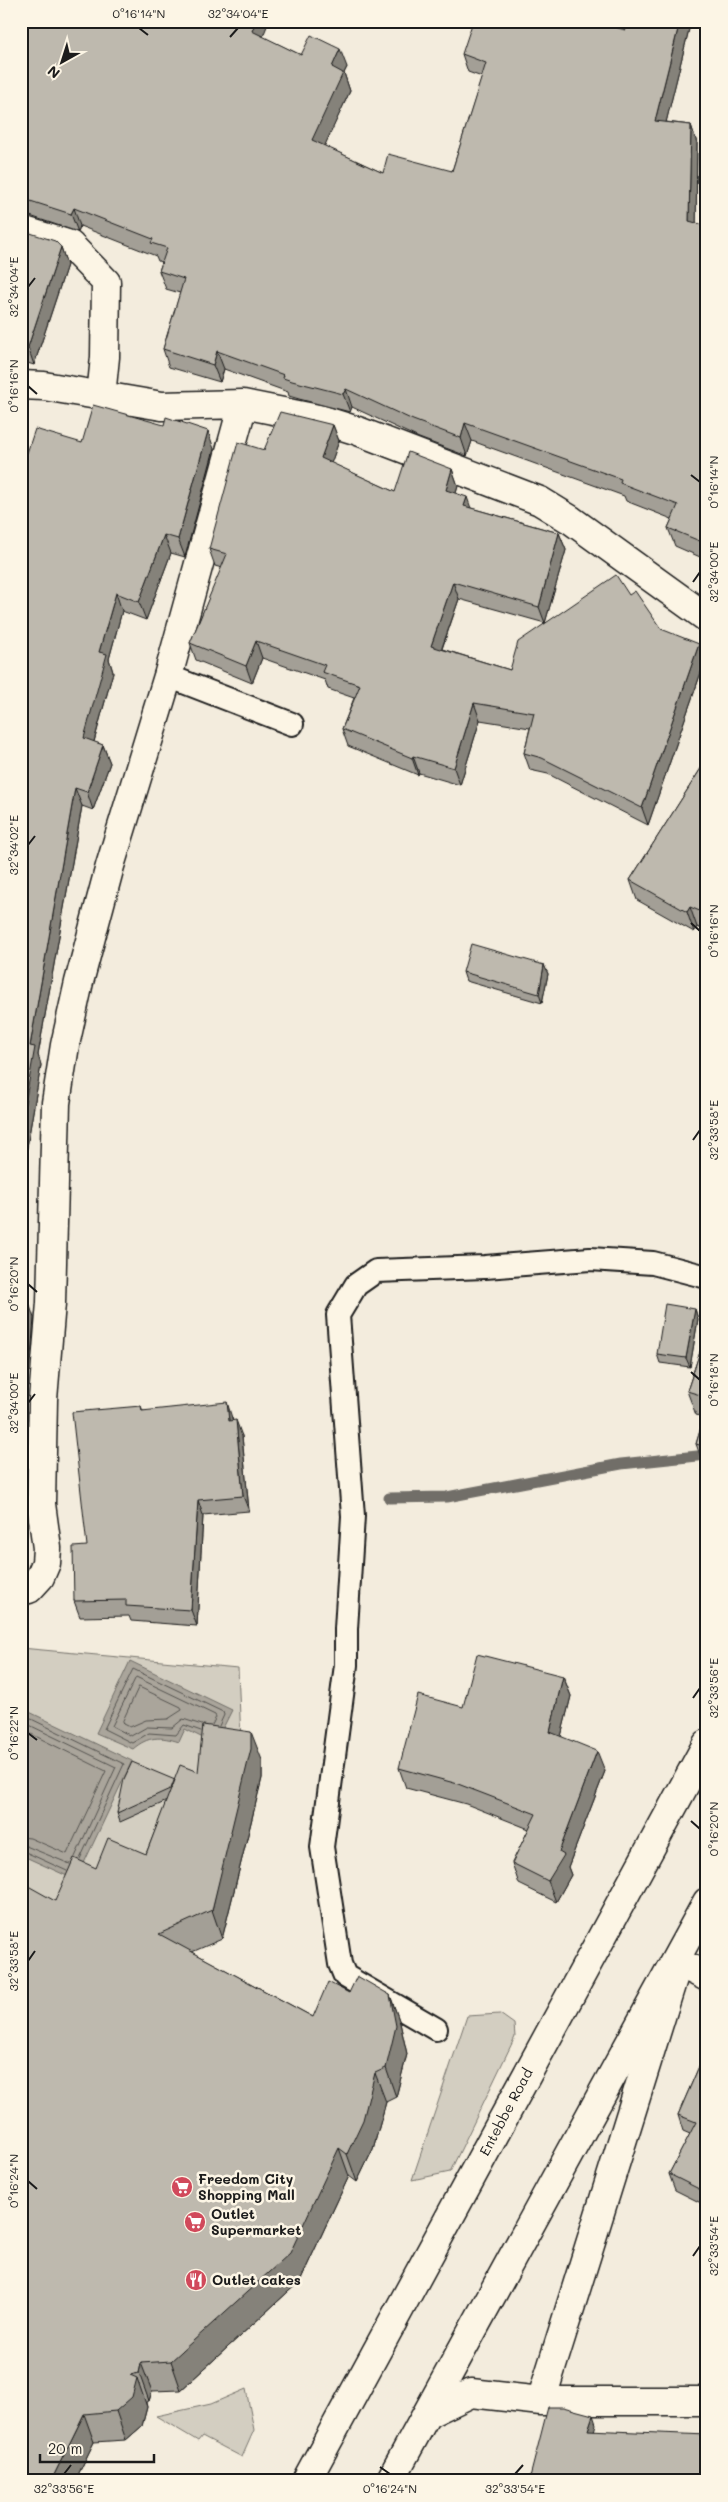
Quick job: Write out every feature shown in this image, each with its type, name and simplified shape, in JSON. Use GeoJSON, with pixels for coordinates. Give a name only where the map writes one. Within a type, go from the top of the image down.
{"type":"FeatureCollection","features":[{"type":"Feature","properties":{"kind":"street"},"geometry":{"type":"LineString","coordinates":[[21,230],[70,245],[106,282],[105,358],[101,396]]}},
{"type":"Feature","properties":{"kind":"street"},"geometry":{"type":"LineString","coordinates":[[21,385],[44,386],[162,406],[243,404],[323,420],[358,431],[540,501],[571,520],[707,618]]}},
{"type":"Feature","properties":{"kind":"street"},"geometry":{"type":"LineString","coordinates":[[21,1591],[29,1589],[40,1577],[46,1563],[47,1548],[41,1504],[43,1399],[51,1303],[56,1103],[65,1045],[78,982],[110,866],[168,676],[243,404]]}},
{"type":"Feature","properties":{"kind":"street","name":"Entebbe Road"},"geometry":{"type":"LineString","coordinates":[[306,2481],[707,1744]]}},
{"type":"Feature","properties":{"kind":"street"},"geometry":{"type":"LineString","coordinates":[[541,2401],[678,1962],[706,1903]]}},
{"type":"Feature","properties":{"kind":"street"},"geometry":{"type":"LineString","coordinates":[[390,2481],[429,2413],[706,1903]]}},
{"type":"Feature","properties":{"kind":"street"},"geometry":{"type":"LineString","coordinates":[[678,1962],[707,1977]]}},
{"type":"Feature","properties":{"kind":"street"},"geometry":{"type":"LineString","coordinates":[[429,2413],[471,2393],[541,2401],[707,2402]]}},
{"type":"Feature","properties":{"kind":"lane"},"geometry":{"type":"LineString","coordinates":[[168,676],[292,724]]}},
{"type":"Feature","properties":{"kind":"lane"},"geometry":{"type":"LineString","coordinates":[[436,2030],[345,1976],[340,1964],[322,1847],[346,1665],[346,1628],[353,1516],[338,1316],[356,1285],[376,1271],[485,1267],[590,1259],[653,1263],[707,1277]]}},
{"type":"Feature","properties":{"kind":"shaded area"},"geometry":{"type":"Polygon","coordinates":[[[21,1648],[238,1668],[242,1766],[194,1939],[71,1913],[21,1888],[21,1648]]]}},
{"type":"Feature","properties":{"kind":"shaded area"},"geometry":{"type":"Polygon","coordinates":[[[500,2014],[514,2024],[515,2037],[450,2172],[412,2180],[467,2016],[500,2014]]]}},
{"type":"Feature","properties":{"kind":"shaded area"},"geometry":{"type":"Polygon","coordinates":[[[246,2389],[254,2430],[242,2457],[202,2436],[198,2441],[156,2416],[211,2404],[246,2389]]]}},
{"type":"Feature","properties":{"kind":"water"},"geometry":{"type":"Polygon","coordinates":[[[130,1661],[232,1710],[215,1744],[185,1729],[179,1742],[155,1738],[149,1739],[133,1749],[96,1733],[130,1661]]]}},
{"type":"Feature","properties":{"kind":"water"},"geometry":{"type":"Polygon","coordinates":[[[21,1708],[132,1761],[76,1880],[21,1855],[21,1708]]]}},
{"type":"Feature","properties":{"kind":"building"},"geometry":{"type":"Polygon","coordinates":[[[21,21],[256,21],[252,31],[301,55],[311,35],[340,49],[332,67],[343,73],[312,140],[383,173],[388,154],[452,171],[486,63],[462,54],[473,21],[594,21],[625,30],[627,21],[680,21],[655,121],[691,125],[689,221],[707,226],[707,544],[668,528],[678,505],[620,483],[621,479],[465,423],[461,438],[413,420],[346,389],[343,394],[292,381],[283,378],[284,375],[217,351],[213,365],[163,349],[184,279],[159,271],[167,248],[151,243],[153,239],[74,208],[71,214],[21,198],[21,21]]]}},
{"type":"Feature","properties":{"kind":"building"},"geometry":{"type":"Polygon","coordinates":[[[21,230],[55,241],[61,247],[28,347],[21,345],[21,230]]]}},
{"type":"Feature","properties":{"kind":"building"},"geometry":{"type":"Polygon","coordinates":[[[93,405],[164,425],[166,417],[208,431],[178,539],[164,535],[139,602],[116,593],[99,652],[107,654],[84,738],[103,745],[87,792],[75,788],[30,1046],[35,1047],[21,1126],[21,451],[27,453],[35,429],[82,443],[93,405]]]}},
{"type":"Feature","properties":{"kind":"building"},"geometry":{"type":"Polygon","coordinates":[[[280,412],[333,425],[321,458],[395,492],[408,452],[452,469],[446,490],[467,497],[464,506],[559,533],[539,607],[453,582],[431,646],[510,670],[518,642],[616,575],[629,595],[635,591],[661,629],[699,644],[642,808],[542,758],[524,753],[534,713],[474,703],[454,768],[413,756],[412,758],[342,729],[360,685],[322,672],[325,665],[256,641],[246,666],[190,643],[227,554],[209,549],[238,442],[264,450],[280,412]]]}},
{"type":"Feature","properties":{"kind":"building"},"geometry":{"type":"Polygon","coordinates":[[[707,759],[707,914],[690,907],[687,912],[630,880],[707,759]]]}},
{"type":"Feature","properties":{"kind":"building"},"geometry":{"type":"Polygon","coordinates":[[[471,944],[544,965],[539,994],[463,972],[471,944]]]}},
{"type":"Feature","properties":{"kind":"building"},"geometry":{"type":"Polygon","coordinates":[[[21,1298],[28,1300],[21,1353],[21,1298]]]}},
{"type":"Feature","properties":{"kind":"building"},"geometry":{"type":"Polygon","coordinates":[[[665,1304],[695,1309],[686,1358],[657,1354],[665,1304]]]}},
{"type":"Feature","properties":{"kind":"building"},"geometry":{"type":"Polygon","coordinates":[[[707,1331],[707,1397],[687,1391],[707,1331]]]}},
{"type":"Feature","properties":{"kind":"building"},"geometry":{"type":"Polygon","coordinates":[[[227,1402],[229,1421],[236,1420],[243,1496],[198,1500],[191,1610],[126,1606],[126,1600],[74,1601],[73,1547],[87,1546],[72,1412],[141,1406],[142,1411],[227,1402]]]}},
{"type":"Feature","properties":{"kind":"building"},"geometry":{"type":"Polygon","coordinates":[[[707,1409],[707,1447],[696,1444],[707,1409]]]}},
{"type":"Feature","properties":{"kind":"building"},"geometry":{"type":"Polygon","coordinates":[[[477,1654],[563,1676],[550,1732],[597,1751],[559,1852],[564,1855],[548,1881],[512,1863],[536,1814],[458,1784],[399,1768],[418,1695],[463,1707],[477,1654]]]}},
{"type":"Feature","properties":{"kind":"building","name":"Freedom City Shopping Mall"},"geometry":{"type":"Polygon","coordinates":[[[203,1725],[251,1732],[251,1749],[212,1910],[159,1934],[313,2017],[328,1982],[349,1993],[357,1976],[390,1995],[396,2026],[386,2068],[375,2073],[363,2120],[347,2154],[339,2148],[290,2253],[171,2361],[141,2363],[139,2373],[130,2375],[137,2378],[132,2397],[116,2411],[84,2414],[51,2481],[21,2481],[21,1882],[55,1901],[74,1858],[96,1868],[108,1838],[146,1854],[180,1765],[198,1772],[203,1725]]]}},
{"type":"Feature","properties":{"kind":"building"},"geometry":{"type":"Polygon","coordinates":[[[132,1762],[175,1780],[172,1788],[117,1813],[124,1779],[132,1762]]]}},
{"type":"Feature","properties":{"kind":"building"},"geometry":{"type":"Polygon","coordinates":[[[707,2048],[707,2193],[669,2174],[696,2122],[678,2115],[707,2048]]]}},
{"type":"Feature","properties":{"kind":"building"},"geometry":{"type":"Polygon","coordinates":[[[548,2407],[563,2407],[593,2415],[588,2430],[707,2435],[707,2481],[529,2481],[548,2407]]]}},
{"type":"Feature","properties":{"kind":"waterway"},"geometry":{"type":"LineString","coordinates":[[389,1498],[447,1497],[621,1464],[707,1455]]}},
{"type":"Feature","properties":{"kind":"place","name":"Freedom City Shopping Mall"},"geometry":{"type":"Point","coordinates":[182,2187]}},
{"type":"Feature","properties":{"kind":"place","name":"Outlet Supermarket"},"geometry":{"type":"Point","coordinates":[195,2222]}},
{"type":"Feature","properties":{"kind":"place","name":"Outlet cakes"},"geometry":{"type":"Point","coordinates":[196,2280]}}]}
